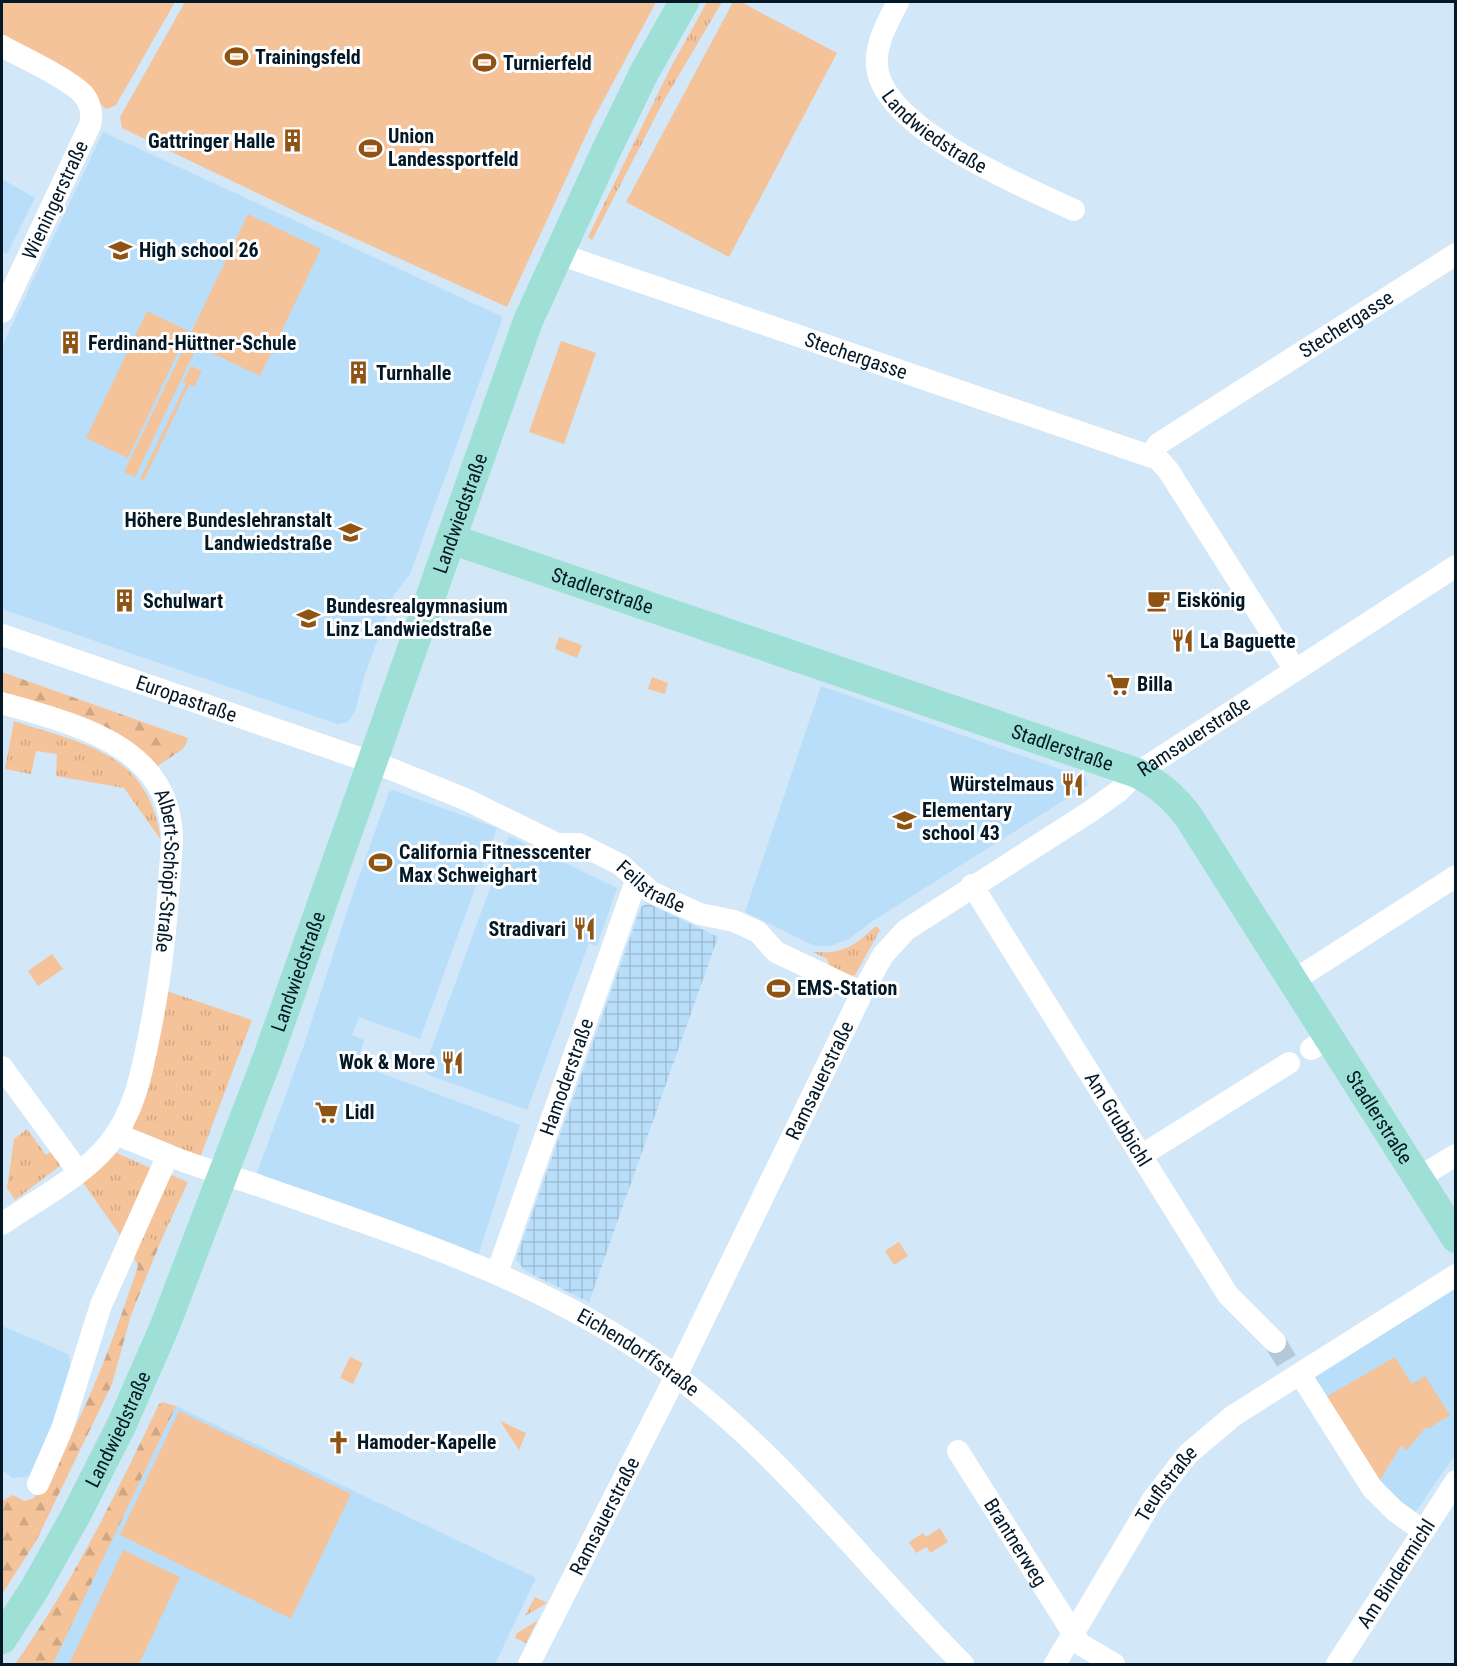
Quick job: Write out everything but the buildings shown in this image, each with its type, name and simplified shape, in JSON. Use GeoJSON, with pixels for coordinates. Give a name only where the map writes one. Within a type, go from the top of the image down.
{"type":"FeatureCollection","features":[{"type":"Feature","properties":{"kind":"main road","name":"Landwiedstraße"},"geometry":{"type":"LineString","coordinates":[[2,1639],[54,1555],[122,1424],[164,1328],[224,1175],[528,321],[644,74],[684,2]]}},
{"type":"Feature","properties":{"kind":"main road","name":"Stadlerstraße"},"geometry":{"type":"LineString","coordinates":[[451,539],[1137,773],[1162,788],[1180,805],[1293,981],[1320,1043],[1418,1178],[1455,1238]]}},
{"type":"Feature","properties":{"kind":"street","name":"Landwiedstraße"},"geometry":{"type":"LineString","coordinates":[[898,2],[883,34],[876,58],[879,78],[891,100],[927,133],[1013,182],[1074,210]]}},
{"type":"Feature","properties":{"kind":"street","name":"Wieningerstraße"},"geometry":{"type":"LineString","coordinates":[[2,46],[84,96],[91,111],[91,121],[2,312]]}},
{"type":"Feature","properties":{"kind":"street","name":"Stechergasse"},"geometry":{"type":"LineString","coordinates":[[559,254],[1162,461],[1296,670]]}},
{"type":"Feature","properties":{"kind":"street","name":"Stechergasse"},"geometry":{"type":"LineString","coordinates":[[1151,456],[1158,444],[1455,254]]}},
{"type":"Feature","properties":{"kind":"street","name":"Ramsauerstraße"},"geometry":{"type":"LineString","coordinates":[[529,1665],[676,1376],[862,993],[894,941],[921,918],[1091,811],[1119,791],[1137,773],[1455,566]]}},
{"type":"Feature","properties":{"kind":"street","name":"Europastraße"},"geometry":{"type":"LineString","coordinates":[[2,635],[371,763]]}},
{"type":"Feature","properties":{"kind":"street","name":"Albert-Schöpf-Straße"},"geometry":{"type":"LineString","coordinates":[[2,704],[82,730],[124,748],[152,776],[169,811],[172,841],[161,976],[136,1095],[116,1134],[103,1151],[2,1224]]}},
{"type":"Feature","properties":{"kind":"street","name":"Feilstraße"},"geometry":{"type":"LineString","coordinates":[[371,763],[465,799],[557,844],[581,845],[621,865],[651,892],[700,914],[734,921],[758,932],[776,952],[862,993]]}},
{"type":"Feature","properties":{"kind":"street"},"geometry":{"type":"LineString","coordinates":[[1293,981],[1455,876]]}},
{"type":"Feature","properties":{"kind":"street","name":"Hamoderstraße"},"geometry":{"type":"LineString","coordinates":[[496,1273],[636,880]]}},
{"type":"Feature","properties":{"kind":"street","name":"Am Grubbichl"},"geometry":{"type":"LineString","coordinates":[[972,885],[1228,1295],[1238,1308],[1266,1330],[1275,1342]]}},
{"type":"Feature","properties":{"kind":"street"},"geometry":{"type":"LineString","coordinates":[[1142,1155],[1289,1063]]}},
{"type":"Feature","properties":{"kind":"street"},"geometry":{"type":"LineString","coordinates":[[2,1067],[78,1171]]}},
{"type":"Feature","properties":{"kind":"street"},"geometry":{"type":"LineString","coordinates":[[116,1134],[224,1175]]}},
{"type":"Feature","properties":{"kind":"street"},"geometry":{"type":"LineString","coordinates":[[38,1484],[62,1429],[101,1305],[168,1155]]}},
{"type":"Feature","properties":{"kind":"street"},"geometry":{"type":"LineString","coordinates":[[1418,1178],[1455,1155]]}},
{"type":"Feature","properties":{"kind":"street","name":"Eichendorffstraße"},"geometry":{"type":"LineString","coordinates":[[224,1175],[496,1273],[600,1326],[676,1376],[734,1423],[771,1460],[963,1665]]}},
{"type":"Feature","properties":{"kind":"street","name":"Teuflstraße"},"geometry":{"type":"LineString","coordinates":[[1055,1665],[1153,1499],[1172,1472],[1218,1427],[1294,1370],[1455,1275]]}},
{"type":"Feature","properties":{"kind":"street"},"geometry":{"type":"LineString","coordinates":[[1294,1370],[1372,1488],[1395,1511],[1424,1530]]}},
{"type":"Feature","properties":{"kind":"street","name":"Brantnerweg"},"geometry":{"type":"LineString","coordinates":[[958,1451],[1074,1634]]}},
{"type":"Feature","properties":{"kind":"street","name":"Am Bindermichl"},"geometry":{"type":"LineString","coordinates":[[1337,1665],[1455,1481]]}},
{"type":"Feature","properties":{"kind":"street"},"geometry":{"type":"LineString","coordinates":[[1074,1634],[1080,1644],[1114,1665]]}},
{"type":"Feature","properties":{"kind":"shaded area"},"geometry":{"type":"Polygon","coordinates":[[[103,132],[503,317],[410,574],[394,595],[364,677],[355,711],[348,722],[337,724],[2,609],[2,346],[103,132]]]}},
{"type":"Feature","properties":{"kind":"shaded area"},"geometry":{"type":"Polygon","coordinates":[[[2,179],[35,198],[7,254],[2,252],[2,179]]]}},
{"type":"Feature","properties":{"kind":"shaded area","name":"Elementary school 43"},"geometry":{"type":"Polygon","coordinates":[[[821,686],[1086,778],[1088,785],[874,920],[849,939],[830,946],[815,946],[745,912],[821,686]]]}},
{"type":"Feature","properties":{"kind":"shaded area"},"geometry":{"type":"Polygon","coordinates":[[[393,790],[497,828],[420,1039],[359,1017],[352,1035],[364,1040],[357,1064],[520,1125],[477,1259],[255,1178],[304,1045],[349,905],[389,792],[393,790]]]}},
{"type":"Feature","properties":{"kind":"shaded area"},"geometry":{"type":"Polygon","coordinates":[[[509,836],[617,888],[597,946],[589,943],[527,1110],[428,1075],[424,1069],[509,836]]]}},
{"type":"Feature","properties":{"kind":"shaded area"},"geometry":{"type":"Polygon","coordinates":[[[647,903],[718,937],[589,1302],[525,1271],[516,1259],[641,907],[647,903]]]}},
{"type":"Feature","properties":{"kind":"shaded area"},"geometry":{"type":"Polygon","coordinates":[[[1455,1284],[1455,1455],[1414,1514],[1377,1485],[1401,1446],[1407,1449],[1426,1427],[1426,1377],[1412,1385],[1324,1398],[1314,1381],[1316,1374],[1455,1284]]]}},
{"type":"Feature","properties":{"kind":"shaded area"},"geometry":{"type":"Polygon","coordinates":[[[2,1326],[68,1354],[73,1374],[34,1476],[13,1478],[2,1470],[2,1326]]]}},
{"type":"Feature","properties":{"kind":"shaded area"},"geometry":{"type":"Polygon","coordinates":[[[176,1406],[536,1578],[495,1664],[53,1664],[176,1406]]]}},
{"type":"Feature","properties":{"kind":"green space"},"geometry":{"type":"Polygon","coordinates":[[[2,2],[175,2],[116,105],[107,109],[2,42],[2,2]]]}},
{"type":"Feature","properties":{"kind":"green space","name":"Union Landessportfeld"},"geometry":{"type":"Polygon","coordinates":[[[185,2],[656,2],[593,120],[507,307],[303,215],[122,128],[120,117],[185,2]]]}},
{"type":"Feature","properties":{"kind":"green space"},"geometry":{"type":"Polygon","coordinates":[[[707,2],[722,2],[663,102],[592,240],[588,237],[671,67],[707,2]]]}},
{"type":"Feature","properties":{"kind":"green space"},"geometry":{"type":"Polygon","coordinates":[[[733,2],[741,2],[837,53],[729,257],[626,202],[733,2]]]}},
{"type":"Feature","properties":{"kind":"green space"},"geometry":{"type":"Polygon","coordinates":[[[248,214],[321,249],[260,376],[197,346],[135,477],[124,472],[248,214]]]}},
{"type":"Feature","properties":{"kind":"green space"},"geometry":{"type":"Polygon","coordinates":[[[147,311],[188,331],[128,458],[86,438],[147,311]]]}},
{"type":"Feature","properties":{"kind":"green space"},"geometry":{"type":"Polygon","coordinates":[[[561,341],[596,353],[564,444],[529,432],[561,341]]]}},
{"type":"Feature","properties":{"kind":"green space"},"geometry":{"type":"Polygon","coordinates":[[[191,366],[202,371],[194,387],[189,385],[144,480],[140,479],[186,384],[183,382],[191,366]]]}},
{"type":"Feature","properties":{"kind":"green space"},"geometry":{"type":"Polygon","coordinates":[[[559,637],[582,645],[577,658],[555,649],[559,637]]]}},
{"type":"Feature","properties":{"kind":"green space"},"geometry":{"type":"Polygon","coordinates":[[[2,672],[188,738],[183,749],[156,767],[2,694],[2,672]]]}},
{"type":"Feature","properties":{"kind":"green space"},"geometry":{"type":"Polygon","coordinates":[[[652,677],[668,683],[665,694],[648,689],[652,677]]]}},
{"type":"Feature","properties":{"kind":"green space"},"geometry":{"type":"Polygon","coordinates":[[[14,721],[89,746],[110,756],[128,770],[143,788],[154,811],[161,840],[124,788],[56,776],[57,754],[36,751],[31,774],[5,769],[14,721]]]}},
{"type":"Feature","properties":{"kind":"green space"},"geometry":{"type":"Polygon","coordinates":[[[876,926],[880,930],[855,975],[845,978],[832,973],[827,959],[813,952],[841,950],[855,944],[876,926]]]}},
{"type":"Feature","properties":{"kind":"green space"},"geometry":{"type":"Polygon","coordinates":[[[52,954],[63,969],[38,986],[28,971],[52,954]]]}},
{"type":"Feature","properties":{"kind":"green space"},"geometry":{"type":"Polygon","coordinates":[[[167,991],[252,1020],[199,1160],[132,1129],[167,991]]]}},
{"type":"Feature","properties":{"kind":"green space"},"geometry":{"type":"Polygon","coordinates":[[[27,1129],[46,1155],[52,1151],[61,1165],[15,1200],[7,1188],[14,1139],[27,1129]]]}},
{"type":"Feature","properties":{"kind":"green space"},"geometry":{"type":"Polygon","coordinates":[[[112,1151],[153,1169],[120,1235],[79,1177],[112,1151]]]}},
{"type":"Feature","properties":{"kind":"green space"},"geometry":{"type":"Polygon","coordinates":[[[169,1174],[188,1182],[160,1243],[142,1235],[169,1174]]]}},
{"type":"Feature","properties":{"kind":"green space"},"geometry":{"type":"Polygon","coordinates":[[[142,1235],[160,1243],[131,1315],[112,1384],[36,1541],[2,1594],[2,1501],[13,1495],[24,1501],[34,1498],[67,1443],[94,1386],[117,1326],[138,1266],[134,1257],[142,1235]]]}},
{"type":"Feature","properties":{"kind":"green space"},"geometry":{"type":"Polygon","coordinates":[[[899,1242],[908,1256],[894,1265],[885,1251],[899,1242]]]}},
{"type":"Feature","properties":{"kind":"green space"},"geometry":{"type":"Polygon","coordinates":[[[350,1357],[363,1363],[353,1384],[340,1378],[350,1357]]]}},
{"type":"Feature","properties":{"kind":"green space"},"geometry":{"type":"Polygon","coordinates":[[[1395,1357],[1412,1384],[1425,1376],[1450,1415],[1428,1429],[1426,1427],[1407,1450],[1401,1446],[1377,1485],[1324,1398],[1395,1357]]]}},
{"type":"Feature","properties":{"kind":"green space"},"geometry":{"type":"Polygon","coordinates":[[[163,1402],[176,1406],[53,1664],[15,1664],[75,1570],[159,1404],[163,1402]]]}},
{"type":"Feature","properties":{"kind":"green space"},"geometry":{"type":"Polygon","coordinates":[[[179,1411],[351,1494],[291,1619],[120,1535],[179,1411]]]}},
{"type":"Feature","properties":{"kind":"green space"},"geometry":{"type":"Polygon","coordinates":[[[500,1421],[526,1433],[519,1450],[500,1421]]]}},
{"type":"Feature","properties":{"kind":"green space"},"geometry":{"type":"Polygon","coordinates":[[[940,1528],[948,1542],[930,1553],[927,1547],[916,1553],[909,1542],[923,1533],[926,1537],[940,1528]]]}},
{"type":"Feature","properties":{"kind":"green space"},"geometry":{"type":"Polygon","coordinates":[[[123,1550],[180,1577],[139,1664],[69,1664],[123,1550]]]}},
{"type":"Feature","properties":{"kind":"green space"},"geometry":{"type":"Polygon","coordinates":[[[535,1597],[547,1603],[525,1616],[535,1597]]]}},
{"type":"Feature","properties":{"kind":"green space"},"geometry":{"type":"Polygon","coordinates":[[[537,1621],[526,1643],[515,1638],[517,1633],[537,1621]]]}},
{"type":"Feature","properties":{"kind":"tunnel"},"geometry":{"type":"LineString","coordinates":[[1275,1342],[1287,1362]]}},
{"type":"Feature","properties":{"kind":"place","name":"Trainingsfeld"},"geometry":{"type":"Point","coordinates":[237,57]}},
{"type":"Feature","properties":{"kind":"place","name":"Turnierfeld"},"geometry":{"type":"Point","coordinates":[485,63]}},
{"type":"Feature","properties":{"kind":"place","name":"Gattringer Halle"},"geometry":{"type":"Point","coordinates":[293,141]}},
{"type":"Feature","properties":{"kind":"place","name":"Union Landessportfeld"},"geometry":{"type":"Point","coordinates":[370,148]}},
{"type":"Feature","properties":{"kind":"place","name":"High school 26"},"geometry":{"type":"Point","coordinates":[121,250]}},
{"type":"Feature","properties":{"kind":"place","name":"Ferdinand-Hüttner-Schule"},"geometry":{"type":"Point","coordinates":[70,343]}},
{"type":"Feature","properties":{"kind":"place","name":"Turnhalle"},"geometry":{"type":"Point","coordinates":[358,373]}},
{"type":"Feature","properties":{"kind":"place","name":"Höhere Bundeslehranstalt Landwiedstraße"},"geometry":{"type":"Point","coordinates":[350,532]}},
{"type":"Feature","properties":{"kind":"place","name":"Eiskönig"},"geometry":{"type":"Point","coordinates":[1159,600]}},
{"type":"Feature","properties":{"kind":"place","name":"Schulwart"},"geometry":{"type":"Point","coordinates":[125,601]}},
{"type":"Feature","properties":{"kind":"place","name":"Bundesrealgymnasium Linz Landwiedstraße"},"geometry":{"type":"Point","coordinates":[308,618]}},
{"type":"Feature","properties":{"kind":"place","name":"La Baguette"},"geometry":{"type":"Point","coordinates":[1182,641]}},
{"type":"Feature","properties":{"kind":"place","name":"Billa"},"geometry":{"type":"Point","coordinates":[1119,684]}},
{"type":"Feature","properties":{"kind":"place","name":"Würstelmaus"},"geometry":{"type":"Point","coordinates":[1072,784]}},
{"type":"Feature","properties":{"kind":"place","name":"Elementary school 43"},"geometry":{"type":"Point","coordinates":[904,821]}},
{"type":"Feature","properties":{"kind":"place","name":"California Fitnesscenter Max Schweighart"},"geometry":{"type":"Point","coordinates":[381,863]}},
{"type":"Feature","properties":{"kind":"place","name":"Stradivari"},"geometry":{"type":"Point","coordinates":[584,929]}},
{"type":"Feature","properties":{"kind":"place","name":"EMS-Station"},"geometry":{"type":"Point","coordinates":[779,988]}},
{"type":"Feature","properties":{"kind":"place","name":"Wok & More"},"geometry":{"type":"Point","coordinates":[453,1062]}},
{"type":"Feature","properties":{"kind":"place","name":"Lidl"},"geometry":{"type":"Point","coordinates":[327,1112]}},
{"type":"Feature","properties":{"kind":"place","name":"Hamoder-Kapelle"},"geometry":{"type":"Point","coordinates":[339,1442]}}]}
